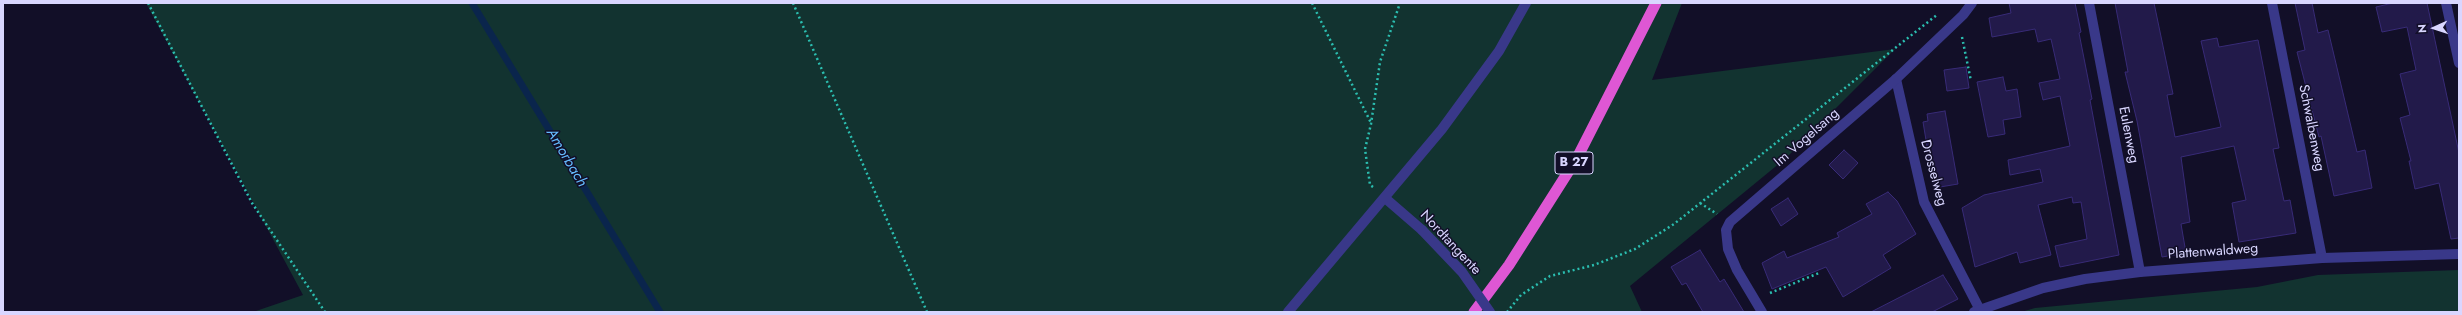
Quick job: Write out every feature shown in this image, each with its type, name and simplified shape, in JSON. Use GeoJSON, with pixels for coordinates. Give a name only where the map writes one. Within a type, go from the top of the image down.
{"type":"FeatureCollection","features":[{"type":"Feature","properties":{"kind":"highway","name":"B 27"},"geometry":{"type":"LineString","coordinates":[[1474,312],[1509,265],[1577,158],[1656,3]]}},
{"type":"Feature","properties":{"kind":"street"},"geometry":{"type":"LineString","coordinates":[[1288,312],[1442,129],[1499,51],[1526,3]]}},
{"type":"Feature","properties":{"kind":"street","name":"Im Vogelsang"},"geometry":{"type":"LineString","coordinates":[[1762,312],[1737,270],[1728,249],[1726,230],[1730,222],[1896,80],[1961,17],[1972,3]]}},
{"type":"Feature","properties":{"kind":"street","name":"Eulenweg"},"geometry":{"type":"LineString","coordinates":[[2089,3],[2140,272]]}},
{"type":"Feature","properties":{"kind":"street","name":"Schwalbenweg"},"geometry":{"type":"LineString","coordinates":[[2272,3],[2322,258]]}},
{"type":"Feature","properties":{"kind":"street"},"geometry":{"type":"LineString","coordinates":[[2446,3],[2459,63]]}},
{"type":"Feature","properties":{"kind":"street","name":"Drosselweg"},"geometry":{"type":"LineString","coordinates":[[1896,80],[1924,202],[1977,311]]}},
{"type":"Feature","properties":{"kind":"street","name":"Nordtangente"},"geometry":{"type":"LineString","coordinates":[[1385,198],[1422,230],[1462,272],[1490,312]]}},
{"type":"Feature","properties":{"kind":"street","name":"Plattenwaldweg"},"geometry":{"type":"LineString","coordinates":[[1977,311],[2043,288],[2085,279],[2140,272],[2322,258],[2459,254]]}},
{"type":"Feature","properties":{"kind":"path"},"geometry":{"type":"LineString","coordinates":[[148,3],[252,203],[325,312]]}},
{"type":"Feature","properties":{"kind":"path"},"geometry":{"type":"LineString","coordinates":[[793,3],[927,312]]}},
{"type":"Feature","properties":{"kind":"path"},"geometry":{"type":"LineString","coordinates":[[1312,3],[1371,124]]}},
{"type":"Feature","properties":{"kind":"path"},"geometry":{"type":"LineString","coordinates":[[1370,185],[1365,149],[1371,124],[1380,62],[1400,3]]}},
{"type":"Feature","properties":{"kind":"path"},"geometry":{"type":"LineString","coordinates":[[1507,312],[1520,295],[1550,276],[1594,265],[1635,249],[1674,224],[1937,15],[1944,13],[1961,17],[1971,81]]}},
{"type":"Feature","properties":{"kind":"path"},"geometry":{"type":"LineString","coordinates":[[1754,299],[1819,273]]}},
{"type":"Feature","properties":{"kind":"green space"},"geometry":{"type":"Polygon","coordinates":[[[146,3],[1682,3],[1652,80],[1895,49],[1786,158],[1630,286],[1642,312],[253,312],[303,295],[146,3]]]}},
{"type":"Feature","properties":{"kind":"green space"},"geometry":{"type":"Polygon","coordinates":[[[2459,270],[2459,312],[2021,312],[2035,308],[2257,287],[2318,275],[2459,270]]]}},
{"type":"Feature","properties":{"kind":"building"},"geometry":{"type":"Polygon","coordinates":[[[2009,3],[2075,3],[2081,32],[2079,33],[2092,99],[2090,100],[2119,255],[2060,267],[2055,246],[2087,239],[2081,202],[2073,203],[2072,197],[2038,205],[2051,255],[2020,263],[2017,252],[1975,267],[1962,208],[1984,195],[2043,182],[2040,169],[2010,175],[2008,160],[2070,146],[2060,96],[2043,100],[2039,83],[2060,79],[2051,39],[2038,42],[2035,29],[1992,37],[1989,18],[2011,13],[2009,3]]]}},
{"type":"Feature","properties":{"kind":"building"},"geometry":{"type":"Polygon","coordinates":[[[2115,3],[2154,3],[2173,94],[2167,95],[2175,137],[2221,127],[2201,41],[2217,38],[2219,47],[2258,40],[2279,148],[2273,149],[2284,201],[2290,200],[2296,233],[2239,242],[2232,203],[2246,200],[2234,146],[2181,157],[2190,222],[2181,224],[2186,253],[2162,257],[2137,121],[2125,72],[2128,72],[2115,3]]]}},
{"type":"Feature","properties":{"kind":"building"},"geometry":{"type":"Polygon","coordinates":[[[2295,3],[2312,3],[2318,33],[2328,30],[2357,152],[2365,150],[2372,188],[2334,196],[2321,136],[2319,137],[2297,52],[2305,50],[2295,3]]]}},
{"type":"Feature","properties":{"kind":"building"},"geometry":{"type":"Polygon","coordinates":[[[2393,3],[2427,3],[2459,153],[2459,238],[2451,239],[2439,183],[2415,189],[2409,161],[2411,161],[2400,118],[2410,115],[2400,74],[2416,70],[2407,27],[2382,32],[2376,7],[2393,3]]]}},
{"type":"Feature","properties":{"kind":"building"},"geometry":{"type":"Polygon","coordinates":[[[1966,67],[1969,88],[1947,91],[1944,70],[1966,67]]]}},
{"type":"Feature","properties":{"kind":"building"},"geometry":{"type":"Polygon","coordinates":[[[2003,77],[2006,91],[2017,89],[2021,117],[2003,120],[2005,134],[1988,137],[1977,82],[2003,77]]]}},
{"type":"Feature","properties":{"kind":"building"},"geometry":{"type":"Polygon","coordinates":[[[1945,111],[1958,184],[1934,188],[1923,122],[1928,121],[1927,114],[1945,111]]]}},
{"type":"Feature","properties":{"kind":"building"},"geometry":{"type":"Polygon","coordinates":[[[1844,150],[1858,163],[1843,179],[1829,165],[1844,150]]]}},
{"type":"Feature","properties":{"kind":"building"},"geometry":{"type":"Polygon","coordinates":[[[1888,192],[1897,201],[1916,234],[1883,255],[1891,268],[1843,297],[1826,267],[1772,289],[1762,263],[1784,251],[1787,258],[1839,237],[1837,233],[1872,214],[1866,204],[1888,192]]]}},
{"type":"Feature","properties":{"kind":"building"},"geometry":{"type":"Polygon","coordinates":[[[1788,198],[1798,214],[1781,226],[1771,209],[1788,198]]]}},
{"type":"Feature","properties":{"kind":"building"},"geometry":{"type":"Polygon","coordinates":[[[1700,250],[1720,282],[1724,279],[1744,312],[1703,312],[1686,283],[1682,285],[1671,267],[1700,250]]]}},
{"type":"Feature","properties":{"kind":"building"},"geometry":{"type":"Polygon","coordinates":[[[1943,275],[1958,299],[1932,312],[1871,312],[1943,275]]]}},
{"type":"Feature","properties":{"kind":"waterway","name":"Amorbach"},"geometry":{"type":"LineString","coordinates":[[472,3],[660,312]]}}]}
